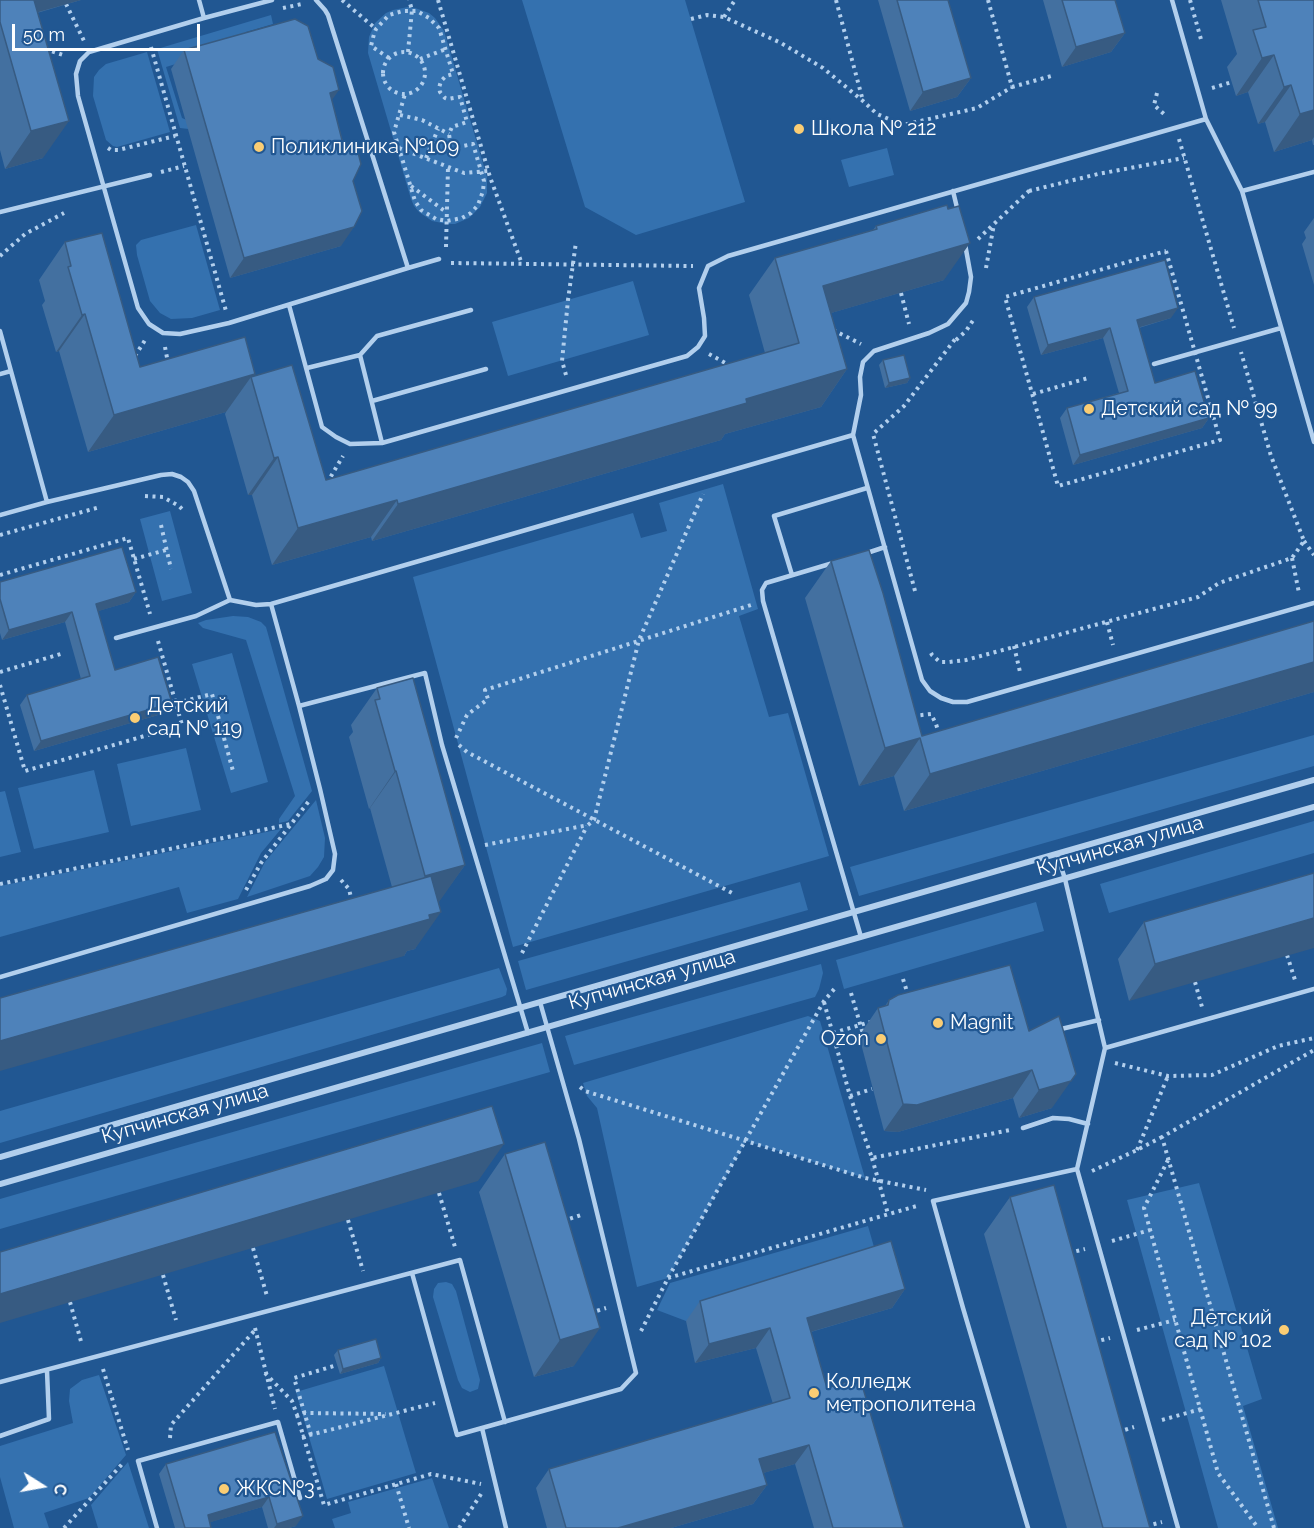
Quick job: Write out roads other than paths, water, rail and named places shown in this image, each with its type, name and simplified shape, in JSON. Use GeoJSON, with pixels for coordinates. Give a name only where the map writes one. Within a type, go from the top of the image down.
{"type":"FeatureCollection","features":[{"type":"Feature","properties":{"kind":"street","name":"Купчинская улица"},"geometry":{"type":"LineString","coordinates":[[0,1157],[1314,780]]}},
{"type":"Feature","properties":{"kind":"street","name":"Купчинская улица"},"geometry":{"type":"LineString","coordinates":[[0,1184],[1314,807]]}},
{"type":"Feature","properties":{"kind":"lane"},"geometry":{"type":"LineString","coordinates":[[199,0],[204,18]]}},
{"type":"Feature","properties":{"kind":"lane"},"geometry":{"type":"LineString","coordinates":[[271,0],[89,52],[80,61],[76,74],[76,88],[138,308],[149,324],[163,333],[180,334],[229,323],[439,259]]}},
{"type":"Feature","properties":{"kind":"lane"},"geometry":{"type":"LineString","coordinates":[[316,0],[328,15],[408,268]]}},
{"type":"Feature","properties":{"kind":"lane"},"geometry":{"type":"LineString","coordinates":[[1172,0],[1206,119],[1242,191],[1314,442]]}},
{"type":"Feature","properties":{"kind":"lane"},"geometry":{"type":"LineString","coordinates":[[289,305],[322,426],[350,444],[382,443],[687,356],[698,347],[705,336],[699,288],[708,266],[728,256],[1206,119]]}},
{"type":"Feature","properties":{"kind":"lane"},"geometry":{"type":"LineString","coordinates":[[1242,191],[1314,172]]}},
{"type":"Feature","properties":{"kind":"lane"},"geometry":{"type":"LineString","coordinates":[[0,213],[150,175]]}},
{"type":"Feature","properties":{"kind":"lane"},"geometry":{"type":"LineString","coordinates":[[953,192],[958,215]]}},
{"type":"Feature","properties":{"kind":"lane"},"geometry":{"type":"LineString","coordinates":[[963,238],[970,277],[966,303],[948,324],[929,333],[874,351],[863,362],[860,377],[861,395],[853,435],[922,680],[930,691],[947,700],[967,702],[1314,603]]}},
{"type":"Feature","properties":{"kind":"lane"},"geometry":{"type":"LineString","coordinates":[[307,368],[360,355],[376,336],[471,310]]}},
{"type":"Feature","properties":{"kind":"lane"},"geometry":{"type":"LineString","coordinates":[[1154,364],[1239,343],[1281,328]]}},
{"type":"Feature","properties":{"kind":"lane"},"geometry":{"type":"LineString","coordinates":[[0,331],[47,502]]}},
{"type":"Feature","properties":{"kind":"lane"},"geometry":{"type":"LineString","coordinates":[[360,355],[382,443]]}},
{"type":"Feature","properties":{"kind":"lane"},"geometry":{"type":"LineString","coordinates":[[372,401],[486,369]]}},
{"type":"Feature","properties":{"kind":"lane"},"geometry":{"type":"LineString","coordinates":[[0,374],[11,371]]}},
{"type":"Feature","properties":{"kind":"lane"},"geometry":{"type":"LineString","coordinates":[[116,638],[196,616],[230,600],[256,605],[271,604],[853,435]]}},
{"type":"Feature","properties":{"kind":"lane"},"geometry":{"type":"LineString","coordinates":[[0,515],[161,475],[172,474],[181,477],[194,491],[230,600]]}},
{"type":"Feature","properties":{"kind":"lane"},"geometry":{"type":"LineString","coordinates":[[792,575],[774,516],[867,488]]}},
{"type":"Feature","properties":{"kind":"lane"},"geometry":{"type":"LineString","coordinates":[[854,556],[885,548]]}},
{"type":"Feature","properties":{"kind":"lane"},"geometry":{"type":"LineString","coordinates":[[844,560],[766,583],[762,590],[763,601],[861,937]]}},
{"type":"Feature","properties":{"kind":"lane"},"geometry":{"type":"LineString","coordinates":[[0,977],[310,886],[326,879],[333,870],[335,854],[299,706],[271,604]]}},
{"type":"Feature","properties":{"kind":"lane"},"geometry":{"type":"LineString","coordinates":[[299,706],[425,673],[442,746],[528,1033]]}},
{"type":"Feature","properties":{"kind":"lane"},"geometry":{"type":"LineString","coordinates":[[1057,854],[1105,1048],[1077,1169],[1178,1528]]}},
{"type":"Feature","properties":{"kind":"lane"},"geometry":{"type":"LineString","coordinates":[[1105,1048],[1314,989]]}},
{"type":"Feature","properties":{"kind":"lane"},"geometry":{"type":"LineString","coordinates":[[412,1273],[457,1435],[621,1389],[636,1373],[579,1139],[540,1002]]}},
{"type":"Feature","properties":{"kind":"lane"},"geometry":{"type":"LineString","coordinates":[[1046,1032],[1098,1020]]}},
{"type":"Feature","properties":{"kind":"lane"},"geometry":{"type":"LineString","coordinates":[[1023,1128],[1053,1118],[1088,1124]]}},
{"type":"Feature","properties":{"kind":"lane"},"geometry":{"type":"LineString","coordinates":[[1028,1528],[933,1202],[1077,1169]]}},
{"type":"Feature","properties":{"kind":"lane"},"geometry":{"type":"LineString","coordinates":[[0,1382],[460,1260],[505,1422]]}},
{"type":"Feature","properties":{"kind":"lane"},"geometry":{"type":"LineString","coordinates":[[0,1436],[48,1419],[47,1371]]}},
{"type":"Feature","properties":{"kind":"lane"},"geometry":{"type":"LineString","coordinates":[[157,1528],[138,1461],[278,1422],[300,1498]]}},
{"type":"Feature","properties":{"kind":"lane"},"geometry":{"type":"LineString","coordinates":[[482,1428],[506,1528]]}},
{"type":"Feature","properties":{"kind":"place","name":"Школа № 212"},"geometry":{"type":"Point","coordinates":[799,129]}},
{"type":"Feature","properties":{"kind":"place","name":"Поликлиника №109"},"geometry":{"type":"Point","coordinates":[259,147]}},
{"type":"Feature","properties":{"kind":"place","name":"Детский сад № 99"},"geometry":{"type":"Point","coordinates":[1089,409]}},
{"type":"Feature","properties":{"kind":"place","name":"Детский сад № 119"},"geometry":{"type":"Point","coordinates":[135,718]}},
{"type":"Feature","properties":{"kind":"place","name":"Magnit"},"geometry":{"type":"Point","coordinates":[938,1023]}},
{"type":"Feature","properties":{"kind":"place","name":"Ozon"},"geometry":{"type":"Point","coordinates":[881,1039]}},
{"type":"Feature","properties":{"kind":"place","name":"Детский сад № 102"},"geometry":{"type":"Point","coordinates":[1284,1330]}},
{"type":"Feature","properties":{"kind":"place","name":"Колледж метрополитена"},"geometry":{"type":"Point","coordinates":[814,1393]}},
{"type":"Feature","properties":{"kind":"place","name":"ЖКС№3"},"geometry":{"type":"Point","coordinates":[224,1489]}}]}
